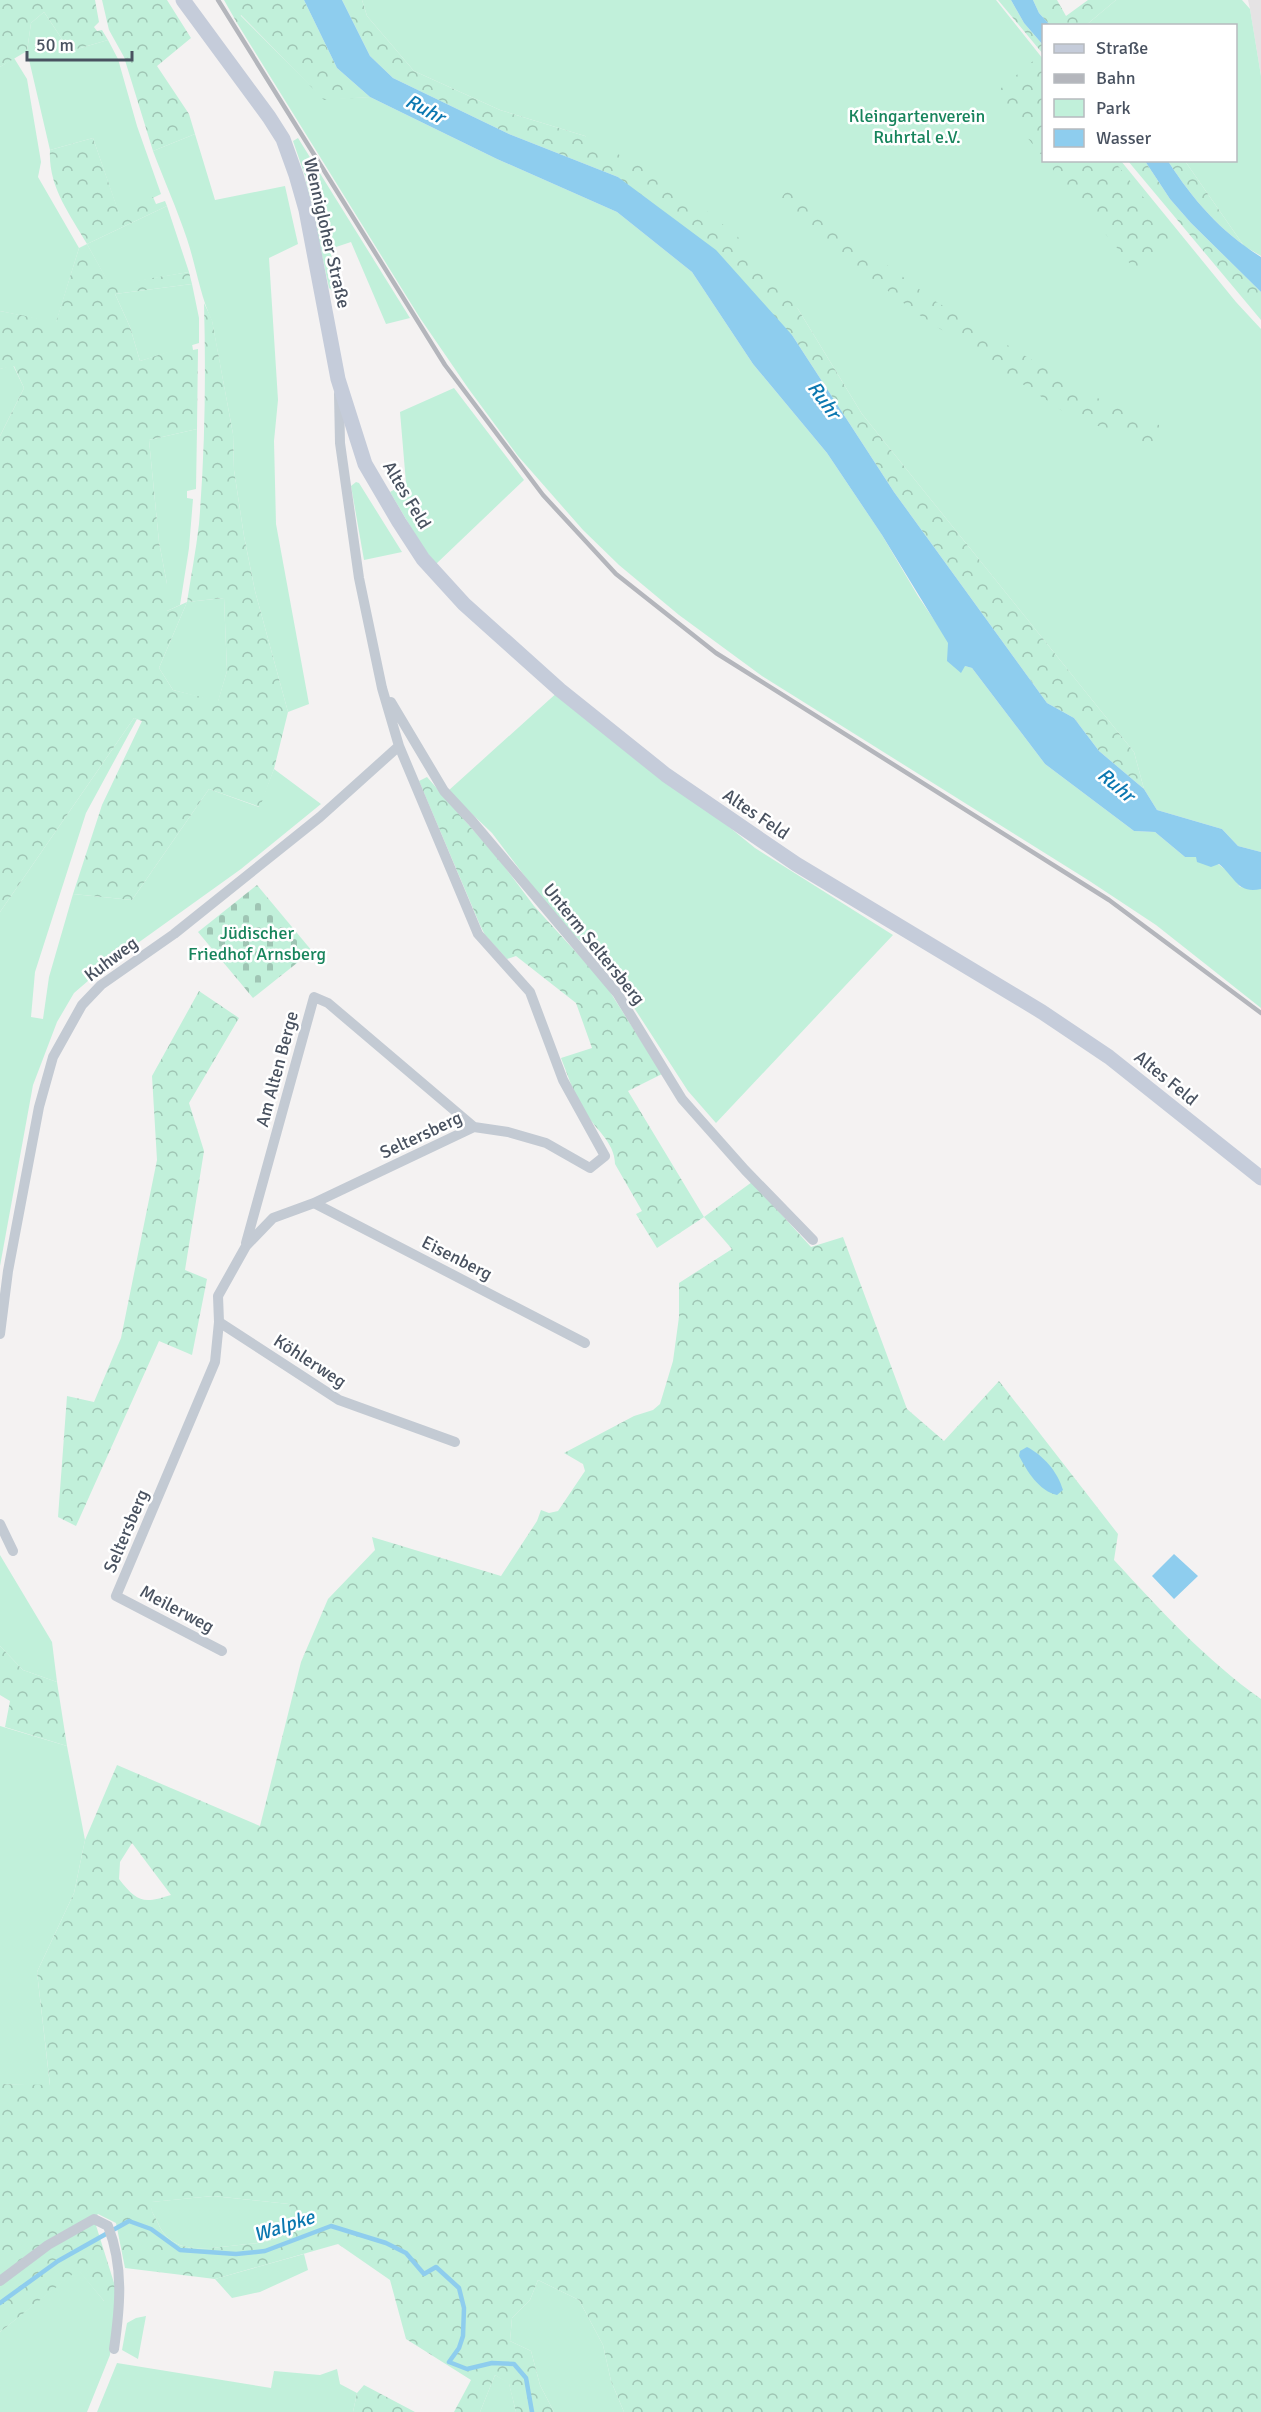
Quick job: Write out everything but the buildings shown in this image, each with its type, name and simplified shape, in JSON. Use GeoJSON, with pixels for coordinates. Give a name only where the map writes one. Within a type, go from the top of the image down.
{"type":"FeatureCollection","features":[{"type":"Feature","properties":{"kind":"main road","name":"Wennigloher Straße"},"geometry":{"type":"LineString","coordinates":[[183,0],[269,117],[290,156],[306,210],[339,379]]}},
{"type":"Feature","properties":{"kind":"main road","name":"Altes Feld"},"geometry":{"type":"LineString","coordinates":[[339,379],[365,464],[423,559],[464,604],[560,690],[656,768],[787,858],[1042,1012],[1100,1051],[1261,1179]]}},
{"type":"Feature","properties":{"kind":"street","name":"Wennigloher Straße"},"geometry":{"type":"LineString","coordinates":[[339,379],[340,443],[359,578],[382,687],[399,746]]}},
{"type":"Feature","properties":{"kind":"street"},"geometry":{"type":"LineString","coordinates":[[344,470],[365,464]]}},
{"type":"Feature","properties":{"kind":"street","name":"Unterm Seltersberg"},"geometry":{"type":"LineString","coordinates":[[382,687],[434,778],[573,938],[617,993],[682,1099],[813,1240]]}},
{"type":"Feature","properties":{"kind":"street","name":"Seltersberg"},"geometry":{"type":"LineString","coordinates":[[116,1596],[215,1362],[219,1322],[218,1296],[246,1246],[273,1218],[314,1203],[474,1127],[508,1132],[546,1143],[590,1168],[605,1156],[563,1080],[530,992],[478,934],[399,746]]}},
{"type":"Feature","properties":{"kind":"street","name":"Kuhweg"},"geometry":{"type":"LineString","coordinates":[[0,1334],[8,1271],[39,1107],[53,1057],[82,1005],[101,985],[174,934],[320,817],[399,746]]}},
{"type":"Feature","properties":{"kind":"street","name":"Am Alten Berge"},"geometry":{"type":"LineString","coordinates":[[246,1246],[314,997],[327,1002],[474,1127]]}},
{"type":"Feature","properties":{"kind":"street","name":"Eisenberg"},"geometry":{"type":"LineString","coordinates":[[314,1203],[585,1342]]}},
{"type":"Feature","properties":{"kind":"street","name":"Köhlerweg"},"geometry":{"type":"LineString","coordinates":[[219,1322],[339,1400],[455,1442]]}},
{"type":"Feature","properties":{"kind":"street"},"geometry":{"type":"LineString","coordinates":[[0,1524],[14,1551]]}},
{"type":"Feature","properties":{"kind":"street","name":"Meilerweg"},"geometry":{"type":"LineString","coordinates":[[116,1596],[222,1651]]}},
{"type":"Feature","properties":{"kind":"street"},"geometry":{"type":"LineString","coordinates":[[0,2281],[78,2227],[94,2219],[108,2226],[119,2264],[120,2302],[114,2349]]}},
{"type":"Feature","properties":{"kind":"shaded area"},"geometry":{"type":"Polygon","coordinates":[[[1248,0],[1261,0],[1261,76],[1250,9],[1248,0]]]}},
{"type":"Feature","properties":{"kind":"green space"},"geometry":{"type":"Polygon","coordinates":[[[0,0],[95,0],[99,22],[94,27],[97,31],[102,30],[108,40],[70,51],[44,12],[31,23],[27,51],[0,67],[0,0]]]}},
{"type":"Feature","properties":{"kind":"green space"},"geometry":{"type":"Polygon","coordinates":[[[102,0],[167,0],[191,38],[157,66],[189,114],[195,134],[153,151],[124,57],[109,30],[102,0]]]}},
{"type":"Feature","properties":{"kind":"green space"},"geometry":{"type":"Polygon","coordinates":[[[224,0],[304,0],[337,68],[370,97],[324,100],[241,15],[237,23],[224,0]]]}},
{"type":"Feature","properties":{"kind":"green space"},"geometry":{"type":"Polygon","coordinates":[[[342,0],[362,0],[367,16],[414,71],[500,110],[585,136],[678,187],[739,238],[798,309],[862,414],[1134,752],[1144,789],[1099,751],[1074,718],[1047,703],[894,492],[792,335],[618,177],[509,134],[393,78],[370,56],[342,0]]]}},
{"type":"Feature","properties":{"kind":"green space","name":"Kleingartenverein Ruhrtal e.V."},"geometry":{"type":"Polygon","coordinates":[[[362,0],[996,0],[1042,58],[1042,162],[1122,162],[1236,302],[1261,329],[1261,852],[1238,846],[1222,829],[1157,810],[1144,789],[1134,752],[862,414],[798,309],[585,136],[500,110],[414,71],[367,16],[362,0]]]}},
{"type":"Feature","properties":{"kind":"green space"},"geometry":{"type":"Polygon","coordinates":[[[998,0],[1011,0],[1024,23],[1042,44],[1042,53],[998,0]]]}},
{"type":"Feature","properties":{"kind":"green space"},"geometry":{"type":"Polygon","coordinates":[[[1033,0],[1057,0],[1066,16],[1088,0],[1116,0],[1087,24],[1049,24],[1039,13],[1033,0]]]}},
{"type":"Feature","properties":{"kind":"green space"},"geometry":{"type":"Polygon","coordinates":[[[1116,0],[1242,0],[1250,9],[1261,76],[1261,256],[1244,246],[1186,162],[1237,162],[1237,24],[1087,24],[1116,0]]]}},
{"type":"Feature","properties":{"kind":"green space"},"geometry":{"type":"Polygon","coordinates":[[[44,12],[70,51],[108,40],[118,59],[137,126],[161,194],[119,214],[93,138],[50,150],[27,51],[31,23],[44,12]]]}},
{"type":"Feature","properties":{"kind":"green space"},"geometry":{"type":"Polygon","coordinates":[[[240,15],[324,99],[370,97],[497,159],[617,212],[692,272],[753,364],[827,453],[965,666],[972,668],[1045,764],[1134,831],[1155,832],[1185,857],[1196,857],[1218,864],[1230,873],[1240,887],[1261,889],[1261,1008],[1156,925],[762,676],[679,615],[619,565],[583,530],[518,456],[420,318],[237,23],[240,15]]]}},
{"type":"Feature","properties":{"kind":"green space"},"geometry":{"type":"Polygon","coordinates":[[[14,58],[27,79],[41,162],[38,177],[79,248],[56,323],[0,311],[0,67],[14,58]]]}},
{"type":"Feature","properties":{"kind":"green space"},"geometry":{"type":"Polygon","coordinates":[[[1033,61],[1042,72],[1042,156],[993,95],[1033,61]]]}},
{"type":"Feature","properties":{"kind":"green space"},"geometry":{"type":"Polygon","coordinates":[[[195,134],[215,200],[285,186],[298,244],[269,258],[278,400],[274,441],[276,524],[309,704],[288,712],[255,591],[244,536],[234,470],[233,434],[212,321],[183,228],[153,151],[195,134]]]}},
{"type":"Feature","properties":{"kind":"green space"},"geometry":{"type":"Polygon","coordinates":[[[93,138],[119,213],[153,197],[156,204],[165,201],[167,206],[87,244],[56,187],[52,176],[50,150],[93,138]]]}},
{"type":"Feature","properties":{"kind":"green space"},"geometry":{"type":"Polygon","coordinates":[[[298,138],[410,318],[386,324],[351,242],[330,249],[338,290],[334,292],[329,288],[305,176],[293,141],[298,138]]]}},
{"type":"Feature","properties":{"kind":"green space"},"geometry":{"type":"Polygon","coordinates":[[[1047,162],[1115,162],[1175,236],[1140,276],[1047,162]]]}},
{"type":"Feature","properties":{"kind":"green space"},"geometry":{"type":"Polygon","coordinates":[[[1129,162],[1146,162],[1170,199],[1191,223],[1261,292],[1261,320],[1129,162]]]}},
{"type":"Feature","properties":{"kind":"green space"},"geometry":{"type":"Polygon","coordinates":[[[1169,162],[1186,162],[1243,245],[1209,214],[1187,189],[1169,162]]]}},
{"type":"Feature","properties":{"kind":"green space"},"geometry":{"type":"Polygon","coordinates":[[[787,190],[935,301],[1086,393],[1159,425],[1159,437],[1149,444],[1070,416],[915,312],[777,204],[787,190]]]}},
{"type":"Feature","properties":{"kind":"green space"},"geometry":{"type":"Polygon","coordinates":[[[167,206],[189,272],[110,286],[87,244],[167,206]]]}},
{"type":"Feature","properties":{"kind":"green space"},"geometry":{"type":"Polygon","coordinates":[[[87,244],[110,285],[189,272],[192,284],[115,294],[130,327],[140,361],[192,344],[193,350],[198,349],[197,429],[149,440],[159,542],[167,584],[167,611],[187,602],[199,524],[203,469],[204,303],[212,320],[233,434],[234,470],[244,536],[255,591],[288,712],[274,769],[260,807],[209,789],[132,900],[73,894],[102,805],[142,721],[134,718],[0,912],[0,436],[24,388],[14,366],[0,369],[0,311],[56,322],[79,248],[87,244]],[[224,598],[187,602],[159,668],[173,690],[218,701],[227,671],[224,598]]]}},
{"type":"Feature","properties":{"kind":"green space"},"geometry":{"type":"Polygon","coordinates":[[[192,284],[199,318],[199,343],[140,361],[130,327],[115,294],[192,284]]]}},
{"type":"Feature","properties":{"kind":"green space"},"geometry":{"type":"Polygon","coordinates":[[[13,365],[24,388],[0,436],[0,369],[13,365]]]}},
{"type":"Feature","properties":{"kind":"green space"},"geometry":{"type":"Polygon","coordinates":[[[454,388],[524,480],[436,564],[422,546],[390,492],[406,483],[400,412],[454,388]]]}},
{"type":"Feature","properties":{"kind":"green space"},"geometry":{"type":"Polygon","coordinates":[[[197,429],[196,489],[187,491],[187,498],[193,499],[189,548],[180,605],[167,611],[167,584],[159,542],[149,440],[197,429]]]}},
{"type":"Feature","properties":{"kind":"green space"},"geometry":{"type":"Polygon","coordinates":[[[356,482],[359,483],[402,552],[364,560],[351,486],[356,482]]]}},
{"type":"Feature","properties":{"kind":"green space"},"geometry":{"type":"Polygon","coordinates":[[[224,598],[227,671],[218,702],[173,690],[159,668],[187,602],[224,598]]]}},
{"type":"Feature","properties":{"kind":"green space"},"geometry":{"type":"Polygon","coordinates":[[[560,690],[755,848],[893,935],[716,1123],[688,1091],[607,966],[572,933],[539,895],[492,833],[448,791],[560,690]]]}},
{"type":"Feature","properties":{"kind":"green space"},"geometry":{"type":"Polygon","coordinates":[[[134,718],[137,719],[86,813],[35,972],[31,1017],[43,1019],[49,977],[73,894],[132,900],[209,789],[259,807],[274,769],[321,804],[241,869],[103,968],[74,993],[57,1022],[33,1085],[0,1266],[0,912],[134,718]]]}},
{"type":"Feature","properties":{"kind":"green space"},"geometry":{"type":"Polygon","coordinates":[[[427,777],[501,862],[534,906],[605,984],[662,1074],[628,1091],[704,1217],[657,1248],[636,1214],[642,1211],[615,1164],[612,1149],[584,1111],[561,1058],[592,1048],[576,1003],[516,956],[507,959],[485,935],[419,781],[427,777]]]}},
{"type":"Feature","properties":{"kind":"green space","name":"Jüdischer Friedhof Arnsberg"},"geometry":{"type":"Polygon","coordinates":[[[257,885],[312,951],[253,998],[198,932],[257,885]]]}},
{"type":"Feature","properties":{"kind":"green space"},"geometry":{"type":"Polygon","coordinates":[[[199,991],[239,1018],[189,1103],[204,1151],[185,1270],[207,1279],[192,1355],[159,1341],[76,1526],[58,1517],[67,1396],[94,1402],[121,1338],[157,1160],[152,1076],[199,991]]]}},
{"type":"Feature","properties":{"kind":"green space"},"geometry":{"type":"Polygon","coordinates":[[[752,1182],[811,1247],[843,1237],[907,1409],[944,1441],[999,1381],[1118,1534],[1114,1560],[1202,1651],[1261,1699],[1261,2412],[624,2412],[611,2381],[603,2345],[579,2300],[538,2280],[530,2300],[512,2318],[510,2341],[531,2351],[540,2385],[554,2412],[516,2412],[509,2384],[495,2375],[480,2412],[454,2412],[471,2380],[406,2339],[390,2280],[338,2244],[215,2279],[125,2268],[116,2223],[98,2214],[94,2219],[120,2302],[104,2301],[78,2270],[0,2332],[0,2084],[50,2085],[37,1972],[74,1893],[85,1840],[117,1765],[260,1826],[301,1662],[328,1599],[375,1550],[372,1537],[501,1576],[537,1521],[541,1510],[549,1513],[558,1511],[585,1471],[583,1464],[564,1453],[634,1416],[653,1410],[660,1404],[673,1361],[679,1317],[679,1283],[732,1249],[704,1217],[752,1182]],[[132,1843],[120,1862],[119,1879],[136,1897],[141,1899],[154,1900],[171,1895],[132,1843]],[[213,2196],[152,2202],[152,2211],[164,2234],[182,2246],[192,2248],[216,2248],[264,2242],[282,2235],[290,2224],[289,2204],[213,2196]]]}},
{"type":"Feature","properties":{"kind":"green space"},"geometry":{"type":"Polygon","coordinates":[[[0,1555],[52,1642],[57,1682],[23,1670],[0,1646],[0,1555]]]}},
{"type":"Feature","properties":{"kind":"green space"},"geometry":{"type":"Polygon","coordinates":[[[0,1646],[23,1670],[57,1682],[67,1746],[5,1727],[10,1701],[0,1695],[0,1646]]]}},
{"type":"Feature","properties":{"kind":"green space"},"geometry":{"type":"Polygon","coordinates":[[[0,1726],[67,1746],[85,1840],[74,1893],[37,1972],[50,2086],[0,2084],[0,1726]]]}},
{"type":"Feature","properties":{"kind":"green space"},"geometry":{"type":"Polygon","coordinates":[[[213,2196],[289,2204],[291,2224],[282,2235],[264,2242],[216,2248],[193,2248],[182,2246],[164,2234],[151,2208],[151,2202],[213,2196]]]}},
{"type":"Feature","properties":{"kind":"green space"},"geometry":{"type":"Polygon","coordinates":[[[304,2254],[308,2270],[260,2292],[232,2298],[215,2279],[304,2254]]]}},
{"type":"Feature","properties":{"kind":"green space"},"geometry":{"type":"Polygon","coordinates":[[[78,2269],[104,2301],[116,2301],[110,2355],[87,2412],[0,2412],[0,2332],[78,2269]]]}},
{"type":"Feature","properties":{"kind":"green space"},"geometry":{"type":"Polygon","coordinates":[[[538,2280],[579,2300],[603,2345],[611,2381],[624,2412],[554,2412],[540,2385],[531,2351],[510,2341],[512,2318],[530,2300],[538,2280]]]}},
{"type":"Feature","properties":{"kind":"green space"},"geometry":{"type":"Polygon","coordinates":[[[146,2316],[138,2359],[122,2350],[127,2323],[146,2316]]]}},
{"type":"Feature","properties":{"kind":"green space"},"geometry":{"type":"Polygon","coordinates":[[[117,2363],[271,2388],[274,2371],[320,2375],[337,2369],[340,2384],[357,2393],[353,2412],[97,2412],[117,2363]]]}},
{"type":"Feature","properties":{"kind":"green space"},"geometry":{"type":"Polygon","coordinates":[[[495,2375],[509,2383],[516,2412],[480,2412],[495,2375]]]}},
{"type":"Feature","properties":{"kind":"green space"},"geometry":{"type":"Polygon","coordinates":[[[364,2385],[415,2412],[353,2412],[357,2393],[364,2385]]]}},
{"type":"Feature","properties":{"kind":"water","name":"Ruhr"},"geometry":{"type":"Polygon","coordinates":[[[304,0],[342,0],[370,56],[393,78],[509,134],[618,177],[716,250],[792,335],[894,492],[1047,703],[1074,718],[1099,751],[1144,789],[1157,810],[1222,829],[1238,846],[1261,852],[1261,889],[1253,890],[1242,887],[1219,864],[1211,867],[1197,862],[1196,857],[1185,857],[1155,832],[1134,831],[1045,764],[972,668],[965,666],[961,673],[947,661],[948,643],[882,535],[827,453],[753,364],[692,272],[617,212],[497,159],[370,97],[337,68],[304,0]]]}},
{"type":"Feature","properties":{"kind":"water"},"geometry":{"type":"Polygon","coordinates":[[[1011,0],[1033,0],[1039,13],[1049,24],[1042,24],[1042,44],[1024,23],[1011,0]]]}},
{"type":"Feature","properties":{"kind":"water"},"geometry":{"type":"Polygon","coordinates":[[[1146,162],[1169,162],[1187,189],[1209,214],[1233,237],[1261,257],[1261,292],[1191,223],[1170,199],[1146,162]]]}},
{"type":"Feature","properties":{"kind":"water"},"geometry":{"type":"Polygon","coordinates":[[[1027,1447],[1039,1455],[1054,1471],[1063,1490],[1057,1495],[1039,1485],[1026,1468],[1019,1456],[1020,1451],[1027,1447]]]}},
{"type":"Feature","properties":{"kind":"water"},"geometry":{"type":"Polygon","coordinates":[[[1174,1554],[1198,1576],[1174,1599],[1152,1576],[1174,1554]]]}},
{"type":"Feature","properties":{"kind":"waterway","name":"Walpke"},"geometry":{"type":"LineString","coordinates":[[0,2303],[58,2261],[129,2221],[151,2229],[180,2250],[236,2254],[265,2251],[331,2226],[386,2243],[406,2253],[424,2274],[436,2267],[459,2288],[464,2308],[463,2336],[459,2348],[449,2362],[467,2369],[492,2363],[514,2364],[526,2378],[532,2412]]}},
{"type":"Feature","properties":{"kind":"railway"},"geometry":{"type":"LineString","coordinates":[[218,0],[445,365],[543,495],[616,574],[716,653],[1109,900],[1261,1013]]}}]}
